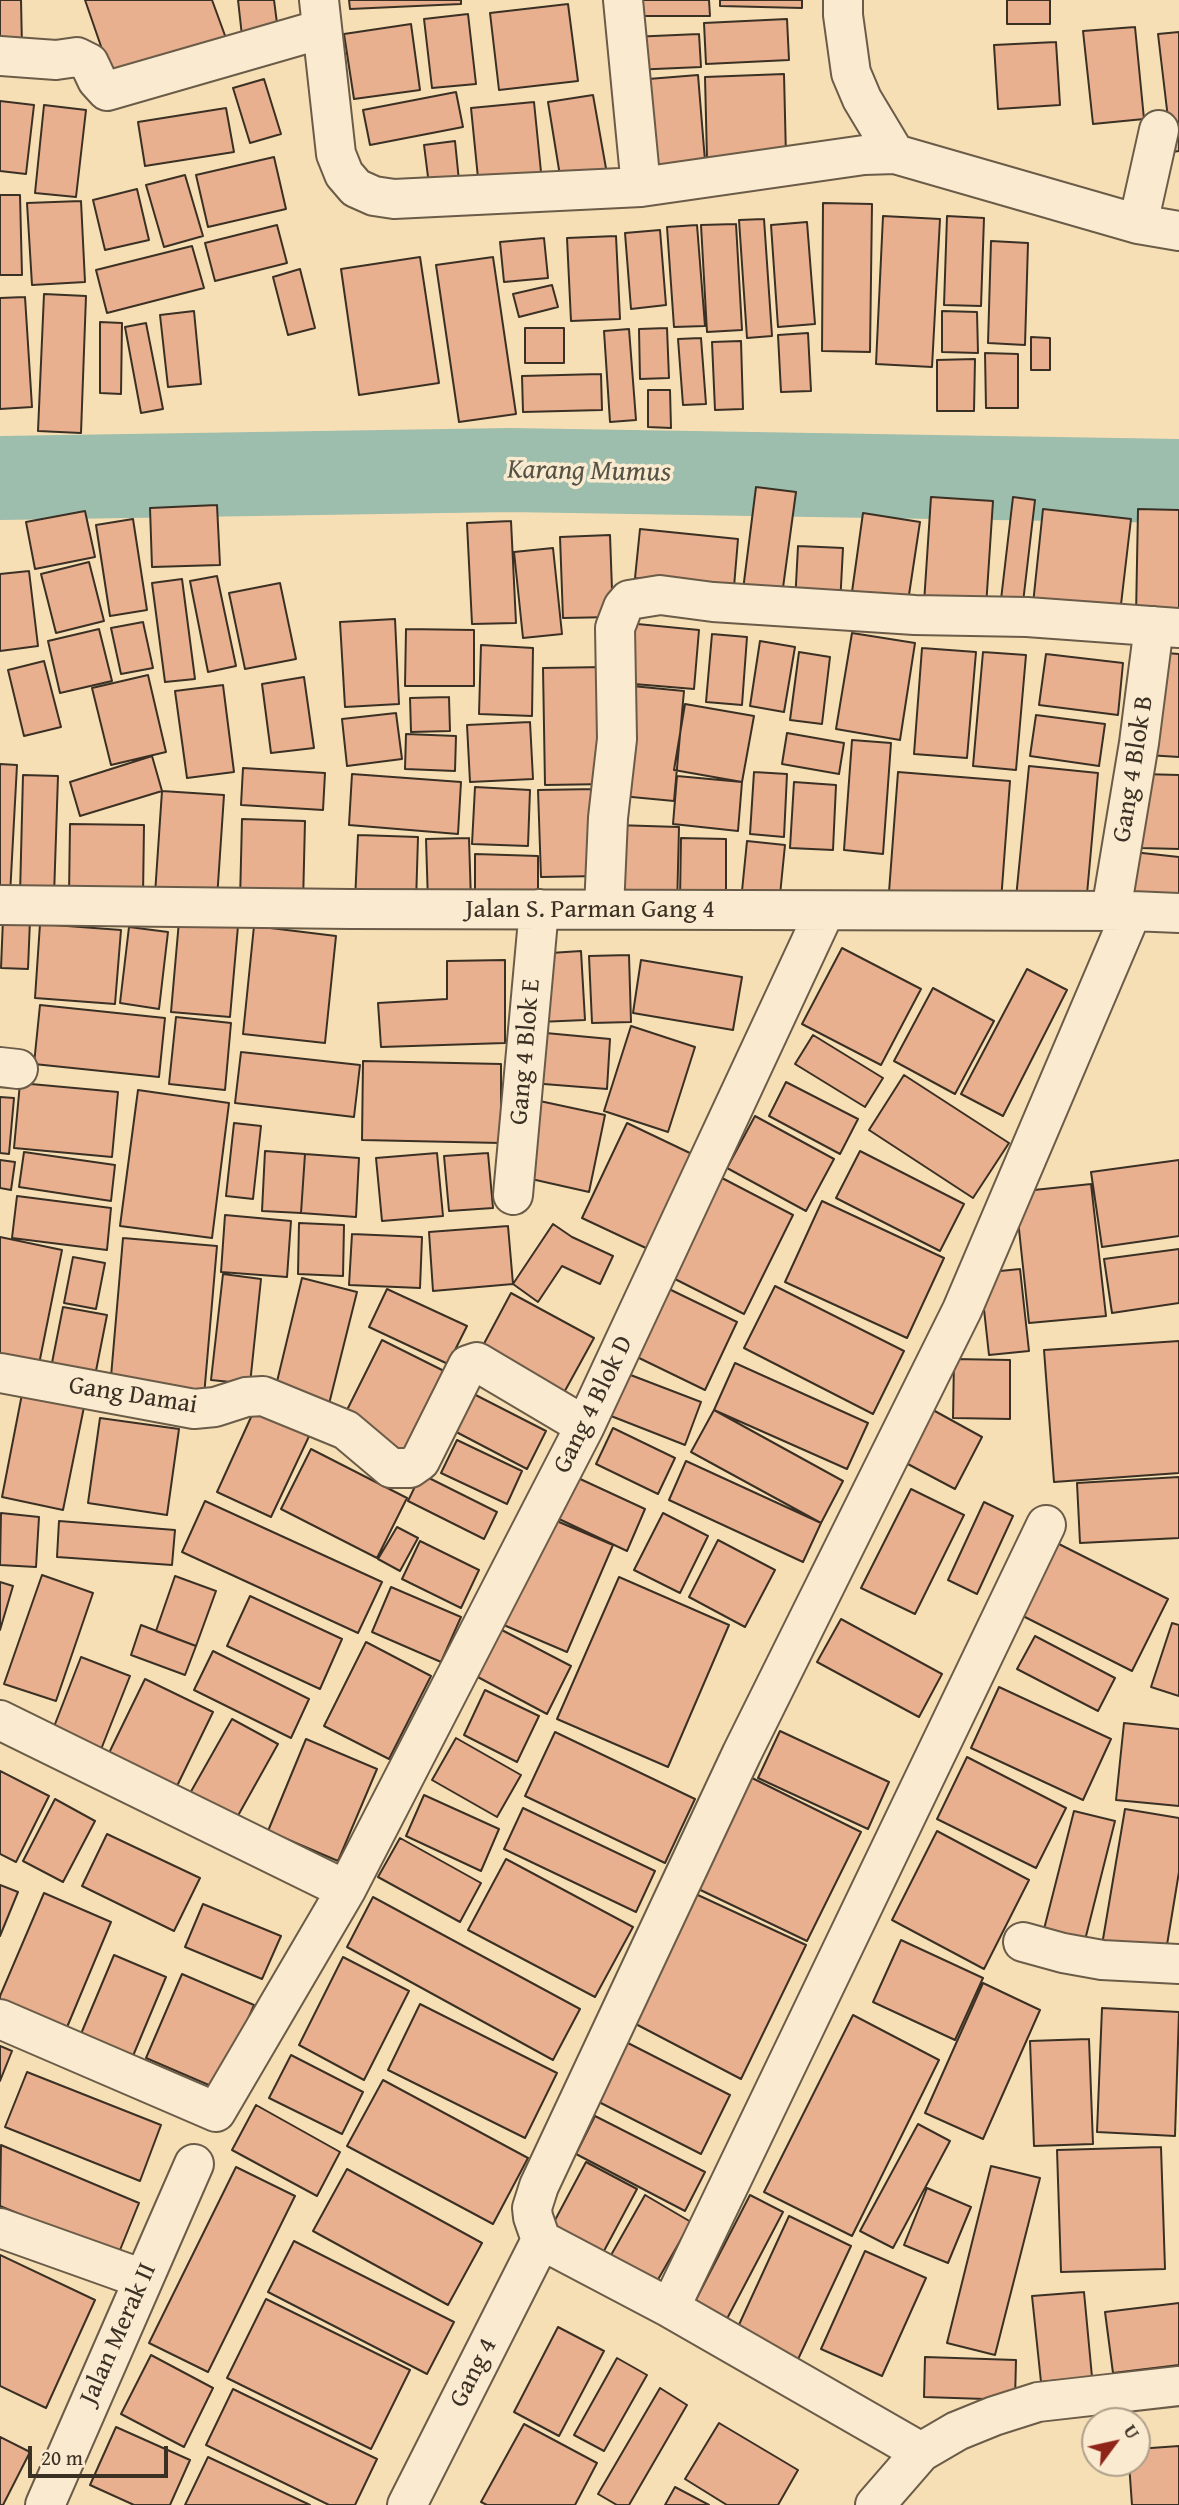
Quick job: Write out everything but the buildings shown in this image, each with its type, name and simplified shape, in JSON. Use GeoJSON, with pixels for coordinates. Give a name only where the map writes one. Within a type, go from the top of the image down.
{"type":"FeatureCollection","features":[{"type":"Feature","properties":{"kind":"street"},"geometry":{"type":"LineString","coordinates":[[623,0],[641,187]]}},
{"type":"Feature","properties":{"kind":"street"},"geometry":{"type":"LineString","coordinates":[[843,0],[851,73],[862,99],[895,154]]}},
{"type":"Feature","properties":{"kind":"street"},"geometry":{"type":"LineString","coordinates":[[0,57],[56,60],[77,57],[89,63],[97,80],[107,91],[320,15],[336,153],[344,174],[356,188],[374,196],[394,199],[641,187],[864,155],[895,154],[1138,224],[1179,231]]}},
{"type":"Feature","properties":{"kind":"street"},"geometry":{"type":"LineString","coordinates":[[1138,224],[1159,130]]}},
{"type":"Feature","properties":{"kind":"street"},"geometry":{"type":"LineString","coordinates":[[604,909],[608,818],[617,739],[615,628],[622,607],[629,600],[660,595],[713,602],[915,615],[1027,617],[1166,627]]}},
{"type":"Feature","properties":{"kind":"street","name":"Gang 4 Blok B"},"geometry":{"type":"LineString","coordinates":[[541,2240],[533,2217],[534,2199],[539,2186],[742,1753],[961,1310],[1121,911],[1139,743],[1166,627]]}},
{"type":"Feature","properties":{"kind":"street","name":"Jalan S. Parman Gang 4"},"geometry":{"type":"LineString","coordinates":[[0,905],[1179,913]]}},
{"type":"Feature","properties":{"kind":"street","name":"Gang 4 Blok E"},"geometry":{"type":"LineString","coordinates":[[513,1195],[539,909]]}},
{"type":"Feature","properties":{"kind":"street","name":"Gang 4 Blok D"},"geometry":{"type":"LineString","coordinates":[[0,2019],[216,2112],[346,1890],[585,1426],[825,911]]}},
{"type":"Feature","properties":{"kind":"street","name":"Gang Damai"},"geometry":{"type":"LineString","coordinates":[[0,1373],[194,1409],[215,1407],[246,1397],[263,1396],[346,1430],[391,1468],[410,1468],[420,1461],[468,1365],[477,1362],[585,1426]]}},
{"type":"Feature","properties":{"kind":"street"},"geometry":{"type":"LineString","coordinates":[[670,2308],[1046,1525]]}},
{"type":"Feature","properties":{"kind":"street"},"geometry":{"type":"LineString","coordinates":[[0,1720],[346,1890]]}},
{"type":"Feature","properties":{"kind":"street"},"geometry":{"type":"LineString","coordinates":[[1023,1942],[1102,1960],[1179,1964]]}},
{"type":"Feature","properties":{"kind":"street","name":"Jalan Merak II"},"geometry":{"type":"LineString","coordinates":[[45,2505],[194,2164]]}},
{"type":"Feature","properties":{"kind":"street"},"geometry":{"type":"LineString","coordinates":[[0,2228],[143,2279]]}},
{"type":"Feature","properties":{"kind":"street"},"geometry":{"type":"LineString","coordinates":[[541,2240],[670,2308],[921,2452]]}},
{"type":"Feature","properties":{"kind":"street","name":"Gang 4"},"geometry":{"type":"LineString","coordinates":[[407,2505],[541,2240]]}},
{"type":"Feature","properties":{"kind":"street"},"geometry":{"type":"LineString","coordinates":[[875,2505],[921,2452],[957,2431],[1038,2402],[1179,2386]]}},
{"type":"Feature","properties":{"kind":"waterway","name":"Karang Mumus"},"geometry":{"type":"LineString","coordinates":[[0,478],[510,470],[1179,481]]}}]}
